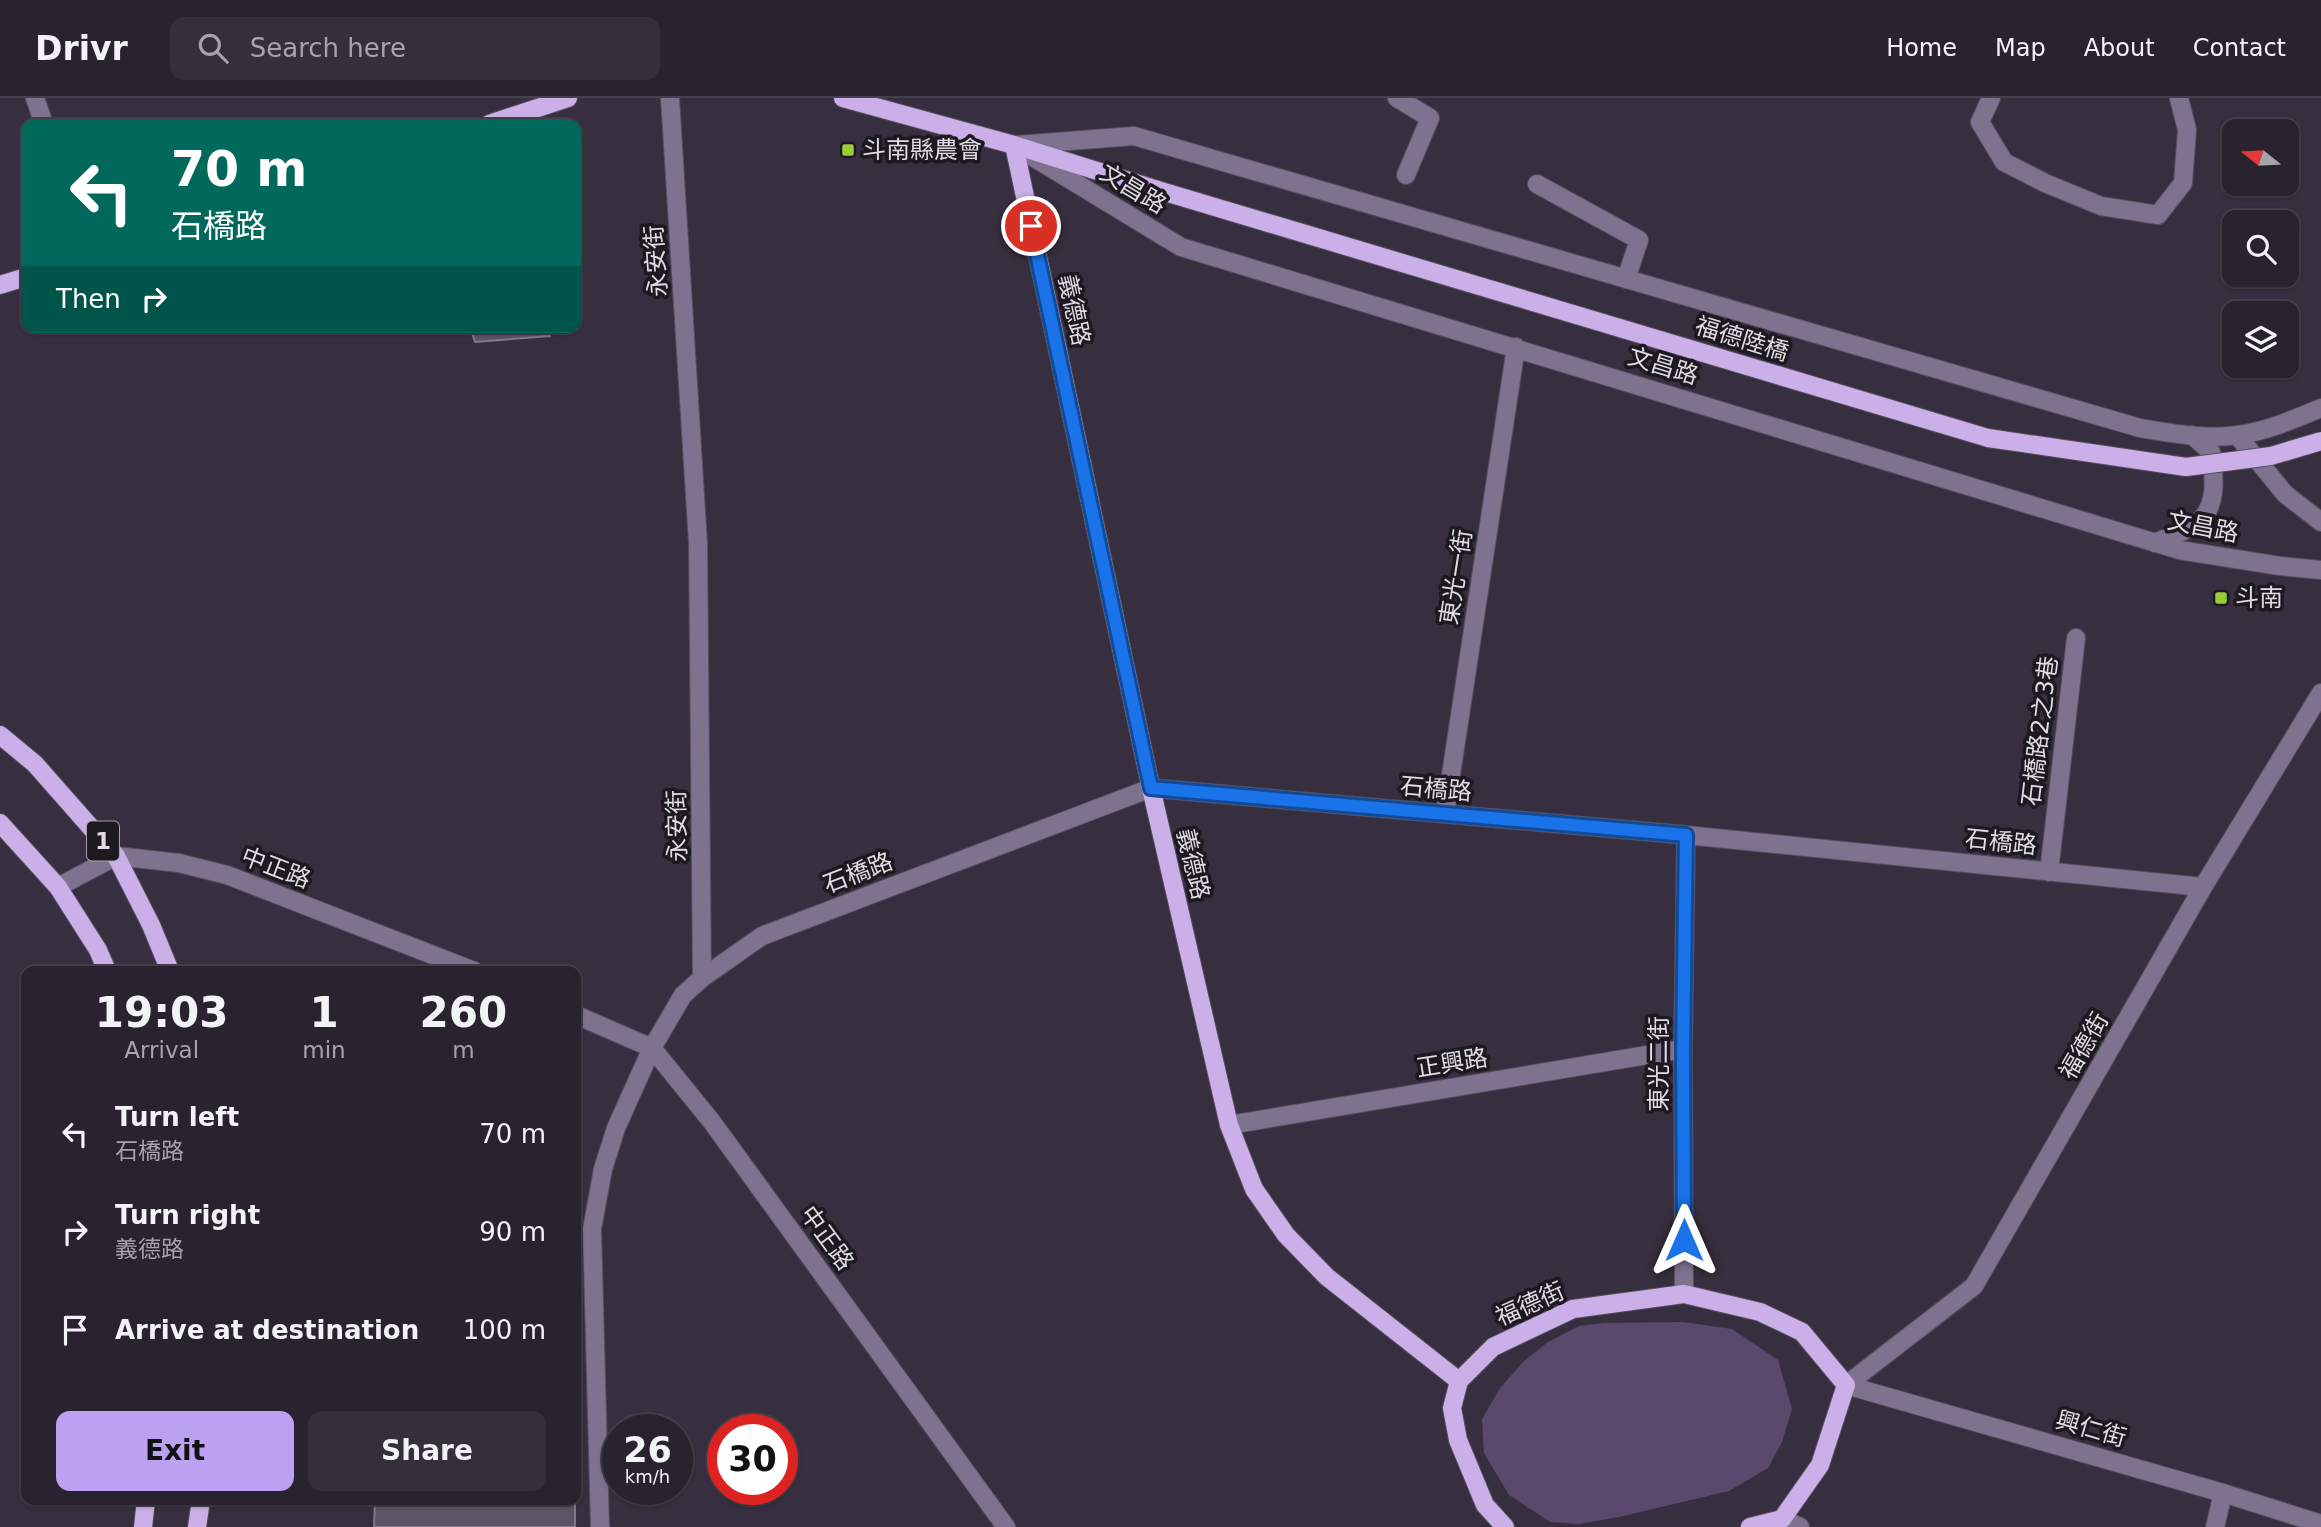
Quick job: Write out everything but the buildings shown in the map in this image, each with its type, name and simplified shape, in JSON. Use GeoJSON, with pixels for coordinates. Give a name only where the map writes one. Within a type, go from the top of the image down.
{"type":"FeatureCollection","features":[{"type":"Feature","properties":{"kind":"main road"},"geometry":{"type":"LineString","coordinates":[[504,119],[568,98]]}},
{"type":"Feature","properties":{"kind":"main road","name":"文昌路"},"geometry":{"type":"LineString","coordinates":[[843,98],[1014,145],[1158,190]]}},
{"type":"Feature","properties":{"kind":"main road","name":"義德路"},"geometry":{"type":"LineString","coordinates":[[1014,145],[1151,788],[1229,1125],[1254,1189],[1286,1236],[1327,1277],[1459,1381]]}},
{"type":"Feature","properties":{"kind":"main road","name":"福德陸橋"},"geometry":{"type":"LineString","coordinates":[[1158,190],[1988,438],[2186,467],[2271,456],[2321,442]]}},
{"type":"Feature","properties":{"kind":"main road"},"geometry":{"type":"LineString","coordinates":[[0,285],[21,279]]}},
{"type":"Feature","properties":{"kind":"main road","name":"1"},"geometry":{"type":"LineString","coordinates":[[0,735],[35,764],[116,856],[151,925],[168,966]]}},
{"type":"Feature","properties":{"kind":"main road"},"geometry":{"type":"LineString","coordinates":[[0,823],[58,887],[98,950],[105,966]]}},
{"type":"Feature","properties":{"kind":"main road","name":"福德街"},"geometry":{"type":"LineString","coordinates":[[1459,1381],[1493,1347],[1573,1309],[1684,1294],[1759,1312],[1802,1332],[1846,1385]]}},
{"type":"Feature","properties":{"kind":"main road"},"geometry":{"type":"LineString","coordinates":[[1459,1381],[1452,1408],[1458,1440],[1485,1505],[1505,1527]]}},
{"type":"Feature","properties":{"kind":"main road"},"geometry":{"type":"LineString","coordinates":[[1750,1527],[1782,1519],[1820,1465],[1846,1385]]}},
{"type":"Feature","properties":{"kind":"main road"},"geometry":{"type":"LineString","coordinates":[[143,1527],[145,1505]]}},
{"type":"Feature","properties":{"kind":"main road"},"geometry":{"type":"LineString","coordinates":[[197,1527],[200,1505]]}},
{"type":"Feature","properties":{"kind":"street"},"geometry":{"type":"LineString","coordinates":[[35,98],[42,119]]}},
{"type":"Feature","properties":{"kind":"street","name":"永安街"},"geometry":{"type":"LineString","coordinates":[[670,98],[698,543],[702,978]]}},
{"type":"Feature","properties":{"kind":"street"},"geometry":{"type":"LineString","coordinates":[[1397,98],[1430,118],[1406,175]]}},
{"type":"Feature","properties":{"kind":"street"},"geometry":{"type":"LineString","coordinates":[[1991,98],[1980,122],[2004,162],[2045,183],[2101,206],[2158,215],[2183,183],[2187,130],[2179,98]]}},
{"type":"Feature","properties":{"kind":"street","name":"文昌路"},"geometry":{"type":"LineString","coordinates":[[1014,145],[1134,136],[2127,425],[2192,435],[2237,435]]}},
{"type":"Feature","properties":{"kind":"street","name":"文昌路"},"geometry":{"type":"LineString","coordinates":[[1014,145],[1181,247],[2179,550],[2321,570]]}},
{"type":"Feature","properties":{"kind":"street"},"geometry":{"type":"LineString","coordinates":[[1537,184],[1639,240],[1626,279]]}},
{"type":"Feature","properties":{"kind":"street","name":"東光一街"},"geometry":{"type":"LineString","coordinates":[[1445,814],[1516,347]]}},
{"type":"Feature","properties":{"kind":"street"},"geometry":{"type":"LineString","coordinates":[[2321,408],[2289,422],[2237,435],[2285,494],[2321,522]]}},
{"type":"Feature","properties":{"kind":"street"},"geometry":{"type":"LineString","coordinates":[[2155,543],[2197,524],[2210,506],[2215,486],[2211,452],[2192,435]]}},
{"type":"Feature","properties":{"kind":"street","name":"石橋路2之3巷"},"geometry":{"type":"LineString","coordinates":[[2049,872],[2076,638]]}},
{"type":"Feature","properties":{"kind":"street","name":"福德街"},"geometry":{"type":"LineString","coordinates":[[1846,1385],[1975,1286],[2203,887],[2321,693]]}},
{"type":"Feature","properties":{"kind":"street","name":"石橋路"},"geometry":{"type":"LineString","coordinates":[[702,978],[762,936],[1151,788],[1686,835],[2203,887]]}},
{"type":"Feature","properties":{"kind":"street","name":"東光二街"},"geometry":{"type":"LineString","coordinates":[[1684,1294],[1686,835]]}},
{"type":"Feature","properties":{"kind":"street"},"geometry":{"type":"LineString","coordinates":[[58,887],[116,856]]}},
{"type":"Feature","properties":{"kind":"street","name":"中正路"},"geometry":{"type":"LineString","coordinates":[[116,856],[179,863],[227,875],[461,966]]}},
{"type":"Feature","properties":{"kind":"street"},"geometry":{"type":"LineString","coordinates":[[600,1527],[592,1229],[603,1169],[616,1129],[652,1048],[683,995],[702,978]]}},
{"type":"Feature","properties":{"kind":"street","name":"中正路"},"geometry":{"type":"LineString","coordinates":[[581,1017],[652,1048],[712,1122],[1006,1527]]}},
{"type":"Feature","properties":{"kind":"street","name":"正興路"},"geometry":{"type":"LineString","coordinates":[[1229,1125],[1683,1049]]}},
{"type":"Feature","properties":{"kind":"street","name":"興仁街"},"geometry":{"type":"LineString","coordinates":[[1846,1385],[2223,1493],[2321,1524]]}},
{"type":"Feature","properties":{"kind":"street"},"geometry":{"type":"LineString","coordinates":[[2215,1527],[2223,1493]]}},
{"type":"Feature","properties":{"kind":"street"},"geometry":{"type":"LineString","coordinates":[[1782,1519],[1800,1527]]}},
{"type":"Feature","properties":{"kind":"shaded area"},"geometry":{"type":"Polygon","coordinates":[[[1683,1322],[1732,1329],[1778,1360],[1792,1409],[1782,1442],[1768,1468],[1729,1491],[1579,1524],[1550,1522],[1509,1495],[1484,1453],[1482,1419],[1500,1388],[1524,1361],[1548,1342],[1579,1326],[1683,1322]]]}},
{"type":"Feature","properties":{"kind":"place","name":"斗南縣農會"},"geometry":{"type":"Point","coordinates":[848,150]}},
{"type":"Feature","properties":{"kind":"place","name":"斗南"},"geometry":{"type":"Point","coordinates":[2221,598]}},
{"type":"Feature","properties":{"kind":"route"},"geometry":{"type":"LineString","coordinates":[[1031,226],[1151,788],[1686,835],[1684,1240]]}}]}
